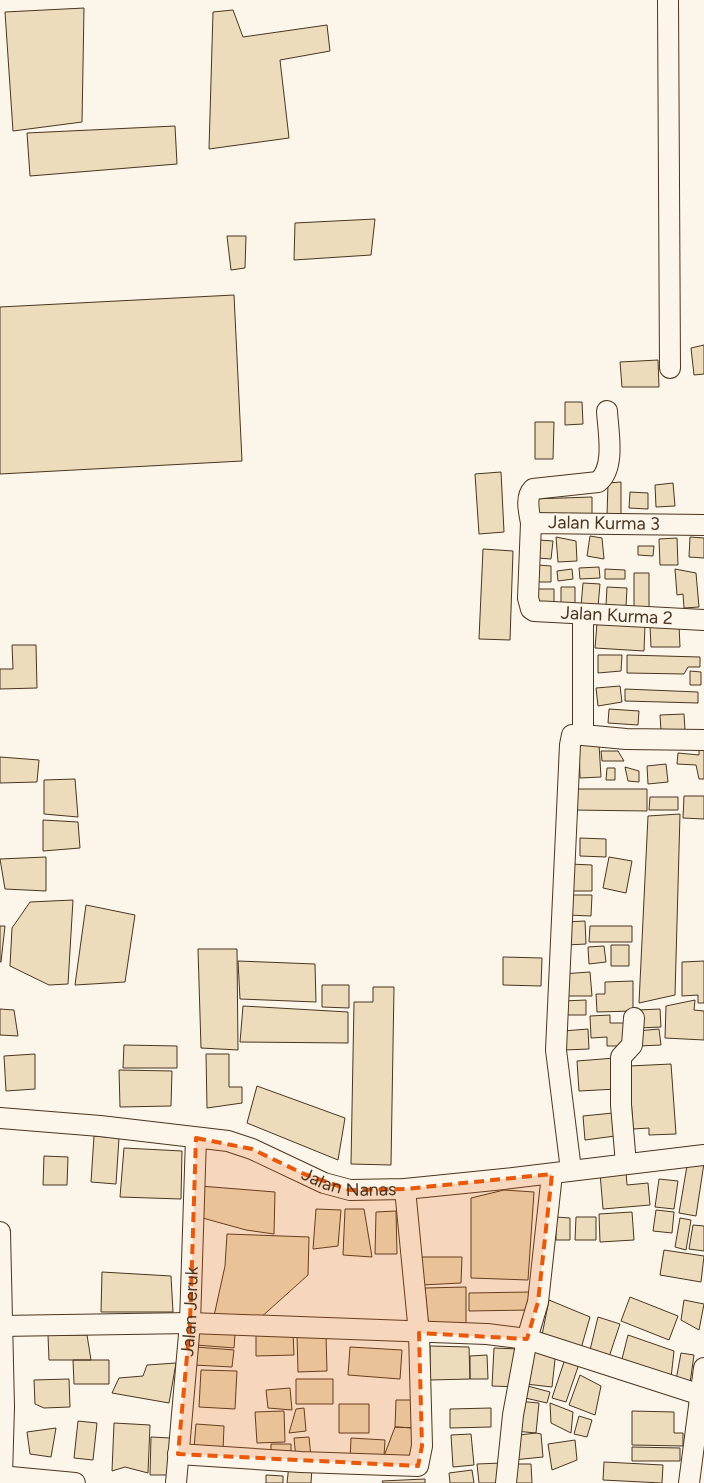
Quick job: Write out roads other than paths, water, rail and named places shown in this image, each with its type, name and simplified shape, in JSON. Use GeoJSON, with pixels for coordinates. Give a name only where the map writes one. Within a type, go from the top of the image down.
{"type":"FeatureCollection","features":[{"type":"Feature","properties":{"kind":"street"},"geometry":{"type":"LineString","coordinates":[[668,0],[670,368]]}},
{"type":"Feature","properties":{"kind":"street"},"geometry":{"type":"LineString","coordinates":[[530,523],[529,492],[533,488],[598,482],[605,475],[609,454],[607,411]]}},
{"type":"Feature","properties":{"kind":"street","name":"Jalan Kurma 3"},"geometry":{"type":"LineString","coordinates":[[531,609],[528,598],[530,523],[704,525]]}},
{"type":"Feature","properties":{"kind":"street","name":"Jalan Kurma 2"},"geometry":{"type":"LineString","coordinates":[[531,609],[582,615],[704,620]]}},
{"type":"Feature","properties":{"kind":"street"},"geometry":{"type":"LineString","coordinates":[[582,615],[583,735]]}},
{"type":"Feature","properties":{"kind":"street"},"geometry":{"type":"LineString","coordinates":[[506,1483],[512,1415],[527,1339],[538,1302],[562,1172],[556,1050],[558,964],[572,735],[626,739],[704,740]]}},
{"type":"Feature","properties":{"kind":"street"},"geometry":{"type":"LineString","coordinates":[[626,1164],[621,1057],[632,1045],[634,1018]]}},
{"type":"Feature","properties":{"kind":"street","name":"Jalan Nanas"},"geometry":{"type":"LineString","coordinates":[[0,1118],[100,1126],[228,1142],[252,1149],[304,1174],[344,1188],[404,1189],[704,1154]]}},
{"type":"Feature","properties":{"kind":"street","name":"Jalan Jeruk"},"geometry":{"type":"LineString","coordinates":[[176,1483],[190,1323],[196,1138]]}},
{"type":"Feature","properties":{"kind":"street"},"geometry":{"type":"LineString","coordinates":[[178,1454],[301,1462],[418,1466],[422,1446],[419,1333],[404,1189]]}},
{"type":"Feature","properties":{"kind":"street"},"geometry":{"type":"LineString","coordinates":[[0,1232],[0,1326],[4,1407],[1,1476],[76,1483]]}},
{"type":"Feature","properties":{"kind":"street"},"geometry":{"type":"LineString","coordinates":[[0,1326],[190,1323],[486,1334],[527,1339],[701,1405]]}},
{"type":"Feature","properties":{"kind":"street"},"geometry":{"type":"LineString","coordinates":[[689,1483],[701,1405],[704,1368]]}}]}
